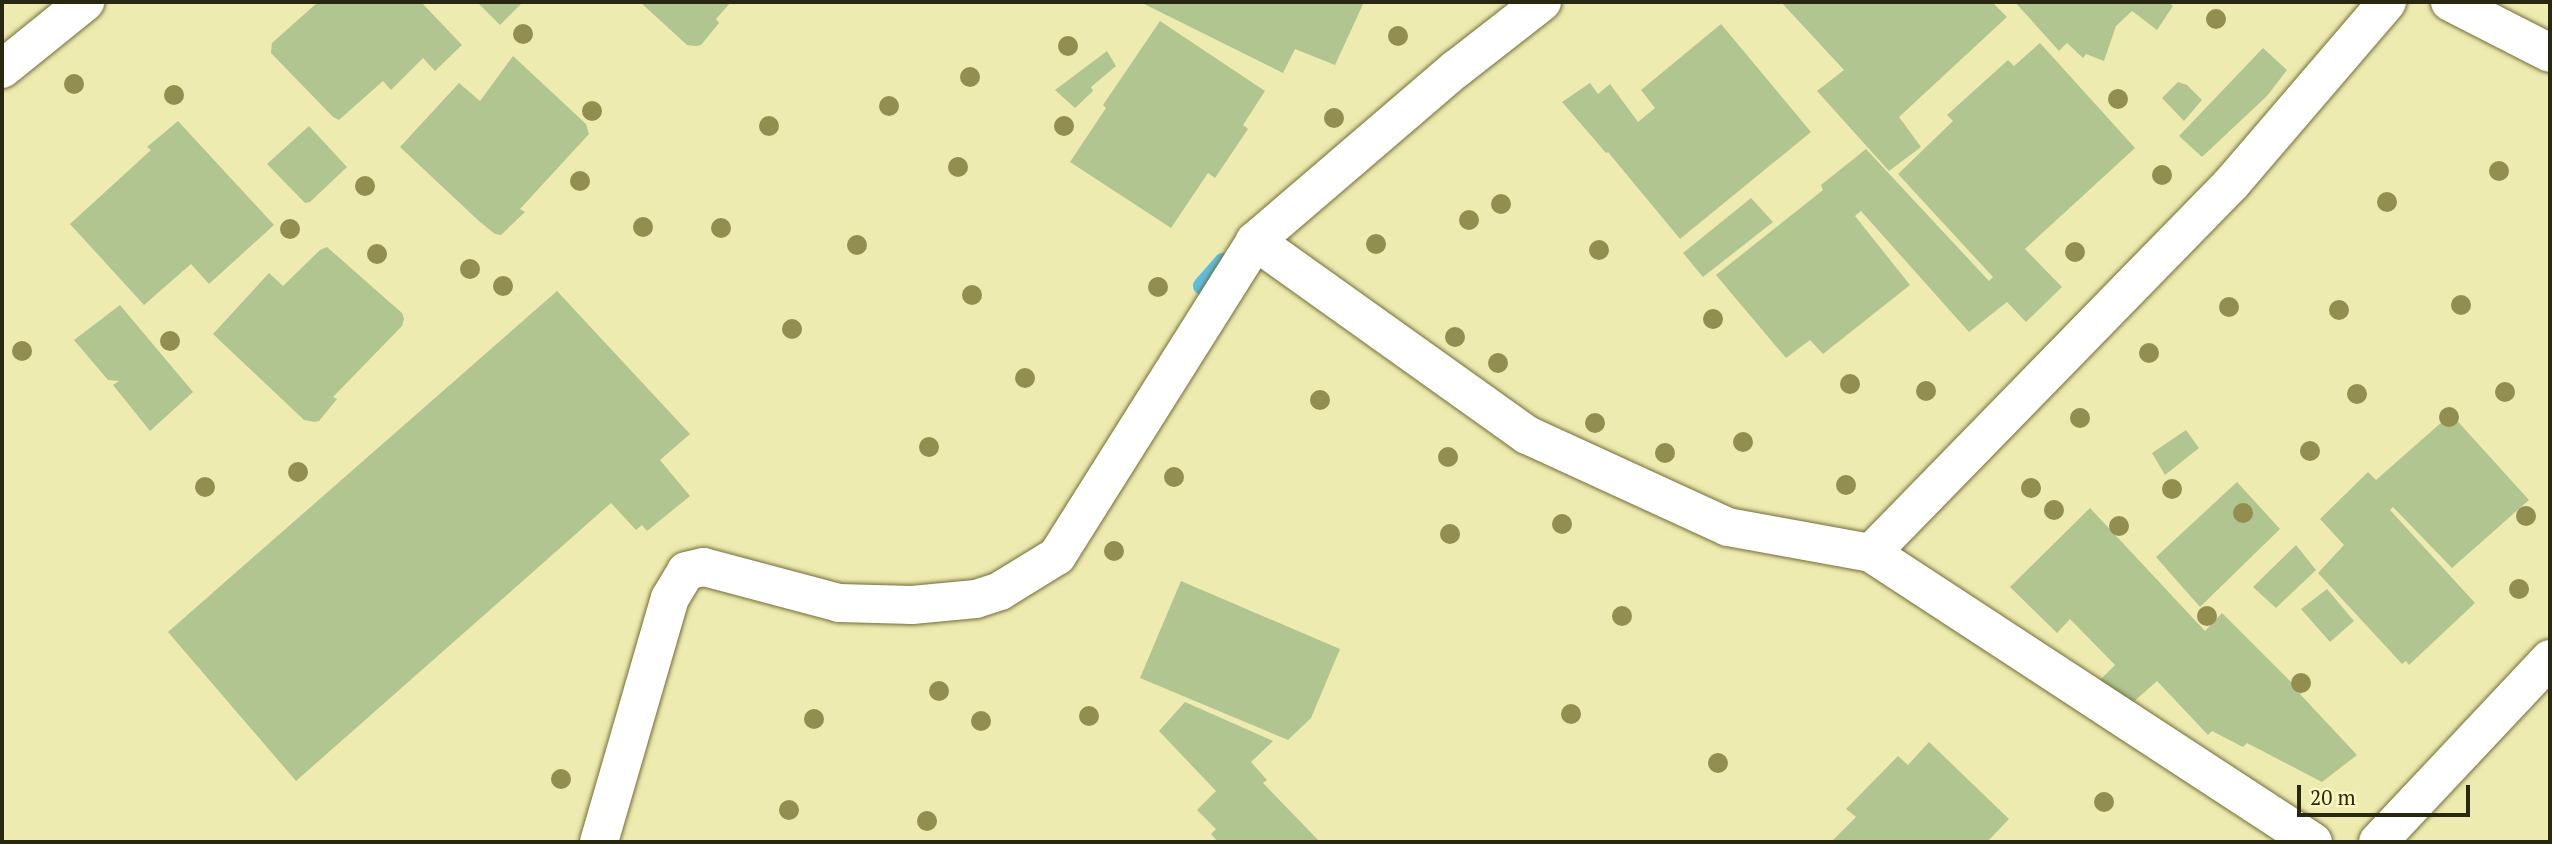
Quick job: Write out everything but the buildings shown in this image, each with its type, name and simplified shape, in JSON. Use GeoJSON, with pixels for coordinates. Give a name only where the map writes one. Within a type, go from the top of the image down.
{"type":"FeatureCollection","features":[{"type":"Feature","properties":{"kind":"street"},"geometry":{"type":"LineString","coordinates":[[2,68],[85,2]]}},
{"type":"Feature","properties":{"kind":"street"},"geometry":{"type":"LineString","coordinates":[[599,842],[670,598],[686,571],[704,567],[839,603],[912,605],[976,599],[1000,591],[1057,556],[1255,241],[1456,69],[1542,2]]}},
{"type":"Feature","properties":{"kind":"street"},"geometry":{"type":"LineString","coordinates":[[1871,553],[2232,183],[2387,2]]}},
{"type":"Feature","properties":{"kind":"street"},"geometry":{"type":"LineString","coordinates":[[2450,2],[2550,53]]}},
{"type":"Feature","properties":{"kind":"street"},"geometry":{"type":"LineString","coordinates":[[1255,241],[1527,435],[1728,527],[1871,553],[2313,842]]}},
{"type":"Feature","properties":{"kind":"street"},"geometry":{"type":"LineString","coordinates":[[2378,842],[2550,659]]}},
{"type":"Feature","properties":{"kind":"waterway"},"geometry":{"type":"LineString","coordinates":[[1202,286],[1223,262]]}}]}
